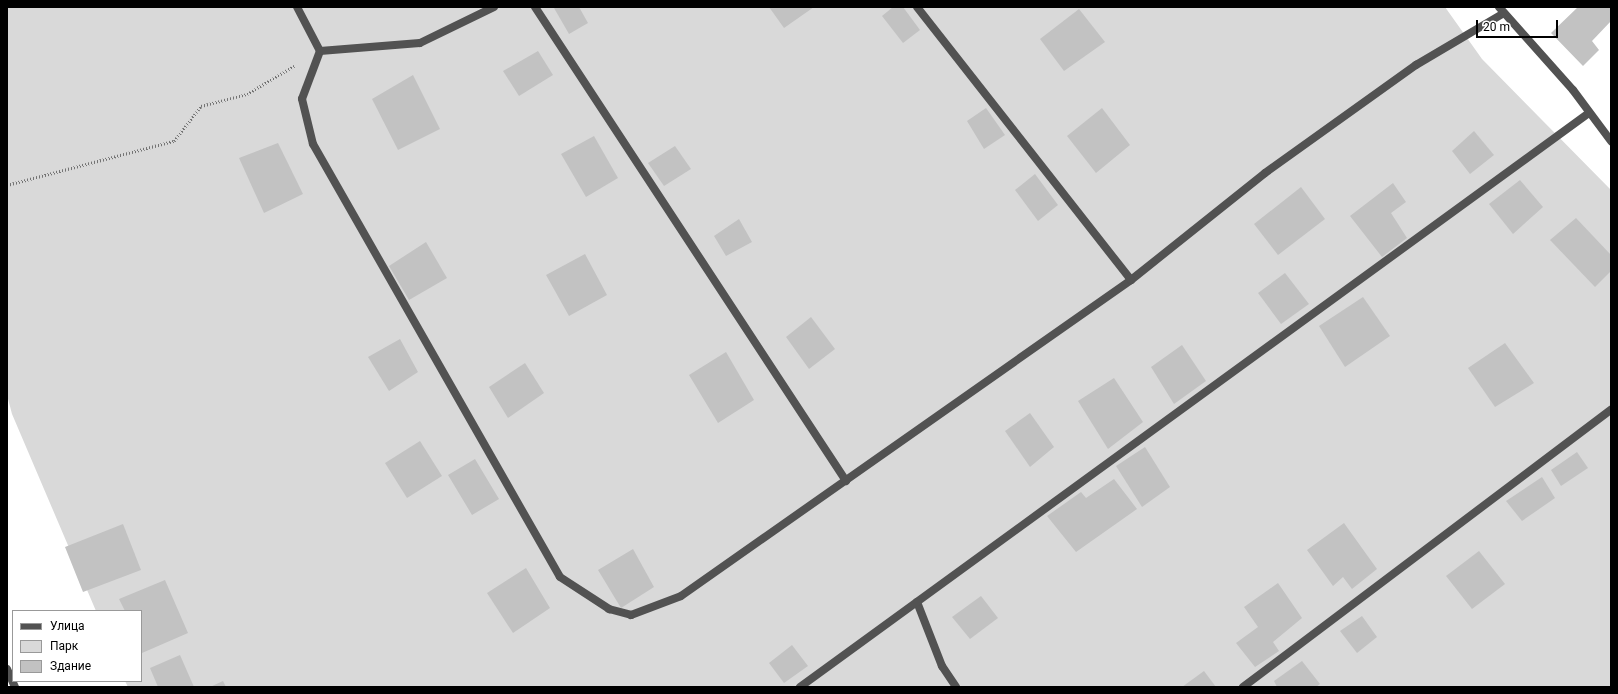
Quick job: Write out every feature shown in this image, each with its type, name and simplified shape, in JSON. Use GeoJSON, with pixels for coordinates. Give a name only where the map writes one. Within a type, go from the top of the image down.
{"type":"FeatureCollection","features":[{"type":"Feature","properties":{"kind":"street"},"geometry":{"type":"LineString","coordinates":[[297,7],[320,50],[302,99],[313,144],[560,577],[609,610],[631,615],[681,596],[1131,280],[1265,173],[1416,65],[1502,10],[1573,90],[1611,141]]}},
{"type":"Feature","properties":{"kind":"street"},"geometry":{"type":"LineString","coordinates":[[320,50],[420,43],[494,7]]}},
{"type":"Feature","properties":{"kind":"street"},"geometry":{"type":"LineString","coordinates":[[536,7],[846,481]]}},
{"type":"Feature","properties":{"kind":"street"},"geometry":{"type":"LineString","coordinates":[[918,7],[1131,280]]}},
{"type":"Feature","properties":{"kind":"street"},"geometry":{"type":"LineString","coordinates":[[800,687],[1589,113]]}},
{"type":"Feature","properties":{"kind":"street"},"geometry":{"type":"LineString","coordinates":[[1243,687],[1611,410]]}},
{"type":"Feature","properties":{"kind":"street"},"geometry":{"type":"LineString","coordinates":[[916,602],[942,666],[956,687]]}},
{"type":"Feature","properties":{"kind":"street"},"geometry":{"type":"LineString","coordinates":[[7,669],[12,682]]}},
{"type":"Feature","properties":{"kind":"path"},"geometry":{"type":"LineString","coordinates":[[7,185],[174,141],[201,106],[247,94],[320,50]]}},
{"type":"Feature","properties":{"kind":"green space"},"geometry":{"type":"Polygon","coordinates":[[[7,7],[1445,7],[1482,59],[1611,190],[1611,687],[128,687],[126,682],[142,682],[142,610],[96,610],[12,414],[7,395],[7,7]]]}},
{"type":"Feature","properties":{"kind":"building"},"geometry":{"type":"Polygon","coordinates":[[[579,7],[588,23],[569,34],[554,8],[579,7]]]}},
{"type":"Feature","properties":{"kind":"building"},"geometry":{"type":"Polygon","coordinates":[[[769,7],[814,7],[784,28],[769,7]]]}},
{"type":"Feature","properties":{"kind":"building"},"geometry":{"type":"Polygon","coordinates":[[[893,7],[903,7],[920,30],[903,43],[882,16],[893,7]]]}},
{"type":"Feature","properties":{"kind":"building"},"geometry":{"type":"Polygon","coordinates":[[[1578,7],[1611,7],[1611,21],[1592,41],[1599,50],[1583,66],[1551,33],[1578,7]]]}},
{"type":"Feature","properties":{"kind":"building"},"geometry":{"type":"Polygon","coordinates":[[[1079,9],[1105,42],[1064,71],[1040,39],[1079,9]]]}},
{"type":"Feature","properties":{"kind":"building"},"geometry":{"type":"Polygon","coordinates":[[[538,51],[553,75],[519,96],[503,71],[538,51]]]}},
{"type":"Feature","properties":{"kind":"building"},"geometry":{"type":"Polygon","coordinates":[[[413,75],[440,129],[398,150],[372,99],[413,75]]]}},
{"type":"Feature","properties":{"kind":"building"},"geometry":{"type":"Polygon","coordinates":[[[986,108],[1005,135],[984,149],[967,121],[986,108]]]}},
{"type":"Feature","properties":{"kind":"building"},"geometry":{"type":"Polygon","coordinates":[[[1102,108],[1130,145],[1096,173],[1067,136],[1102,108]]]}},
{"type":"Feature","properties":{"kind":"building"},"geometry":{"type":"Polygon","coordinates":[[[1474,131],[1494,155],[1470,174],[1452,151],[1474,131]]]}},
{"type":"Feature","properties":{"kind":"building"},"geometry":{"type":"Polygon","coordinates":[[[594,136],[618,178],[586,197],[561,154],[594,136]]]}},
{"type":"Feature","properties":{"kind":"building"},"geometry":{"type":"Polygon","coordinates":[[[278,143],[303,194],[264,213],[239,158],[278,143]]]}},
{"type":"Feature","properties":{"kind":"building"},"geometry":{"type":"Polygon","coordinates":[[[675,146],[691,169],[664,186],[648,163],[675,146]]]}},
{"type":"Feature","properties":{"kind":"building"},"geometry":{"type":"Polygon","coordinates":[[[1035,174],[1058,205],[1038,221],[1015,190],[1035,174]]]}},
{"type":"Feature","properties":{"kind":"building"},"geometry":{"type":"Polygon","coordinates":[[[1520,180],[1543,207],[1513,234],[1489,204],[1520,180]]]}},
{"type":"Feature","properties":{"kind":"building"},"geometry":{"type":"Polygon","coordinates":[[[1393,183],[1406,202],[1391,213],[1407,238],[1382,257],[1350,216],[1393,183]]]}},
{"type":"Feature","properties":{"kind":"building"},"geometry":{"type":"Polygon","coordinates":[[[1301,187],[1325,219],[1278,255],[1254,224],[1301,187]]]}},
{"type":"Feature","properties":{"kind":"building"},"geometry":{"type":"Polygon","coordinates":[[[1576,218],[1611,255],[1611,271],[1595,287],[1550,240],[1576,218]]]}},
{"type":"Feature","properties":{"kind":"building"},"geometry":{"type":"Polygon","coordinates":[[[739,219],[752,242],[726,256],[714,236],[739,219]]]}},
{"type":"Feature","properties":{"kind":"building"},"geometry":{"type":"Polygon","coordinates":[[[426,242],[447,278],[409,300],[389,266],[426,242]]]}},
{"type":"Feature","properties":{"kind":"building"},"geometry":{"type":"Polygon","coordinates":[[[585,254],[607,295],[569,316],[546,275],[585,254]]]}},
{"type":"Feature","properties":{"kind":"building"},"geometry":{"type":"Polygon","coordinates":[[[1285,273],[1309,304],[1281,324],[1258,293],[1285,273]]]}},
{"type":"Feature","properties":{"kind":"building"},"geometry":{"type":"Polygon","coordinates":[[[1363,297],[1390,336],[1345,367],[1319,326],[1363,297]]]}},
{"type":"Feature","properties":{"kind":"building"},"geometry":{"type":"Polygon","coordinates":[[[811,317],[835,349],[809,369],[786,337],[811,317]]]}},
{"type":"Feature","properties":{"kind":"building"},"geometry":{"type":"Polygon","coordinates":[[[400,339],[418,372],[389,391],[368,357],[400,339]]]}},
{"type":"Feature","properties":{"kind":"building"},"geometry":{"type":"Polygon","coordinates":[[[1505,343],[1534,383],[1495,407],[1468,368],[1505,343]]]}},
{"type":"Feature","properties":{"kind":"building"},"geometry":{"type":"Polygon","coordinates":[[[1182,345],[1206,381],[1174,404],[1151,367],[1182,345]]]}},
{"type":"Feature","properties":{"kind":"building"},"geometry":{"type":"Polygon","coordinates":[[[726,352],[754,400],[718,423],[689,375],[726,352]]]}},
{"type":"Feature","properties":{"kind":"building"},"geometry":{"type":"Polygon","coordinates":[[[525,363],[544,393],[508,418],[489,387],[525,363]]]}},
{"type":"Feature","properties":{"kind":"building"},"geometry":{"type":"Polygon","coordinates":[[[1114,378],[1143,422],[1108,449],[1078,401],[1114,378]]]}},
{"type":"Feature","properties":{"kind":"building"},"geometry":{"type":"Polygon","coordinates":[[[1030,413],[1054,447],[1030,467],[1005,431],[1030,413]]]}},
{"type":"Feature","properties":{"kind":"building"},"geometry":{"type":"Polygon","coordinates":[[[420,441],[442,476],[407,498],[385,463],[420,441]]]}},
{"type":"Feature","properties":{"kind":"building"},"geometry":{"type":"Polygon","coordinates":[[[1145,447],[1170,487],[1142,507],[1116,466],[1145,447]]]}},
{"type":"Feature","properties":{"kind":"building"},"geometry":{"type":"Polygon","coordinates":[[[1577,452],[1588,468],[1561,486],[1551,470],[1577,452]]]}},
{"type":"Feature","properties":{"kind":"building"},"geometry":{"type":"Polygon","coordinates":[[[475,459],[499,499],[472,515],[448,475],[475,459]]]}},
{"type":"Feature","properties":{"kind":"building"},"geometry":{"type":"Polygon","coordinates":[[[1542,477],[1555,498],[1522,521],[1506,501],[1542,477]]]}},
{"type":"Feature","properties":{"kind":"building"},"geometry":{"type":"Polygon","coordinates":[[[1114,479],[1137,509],[1076,552],[1047,516],[1081,492],[1086,498],[1114,479]]]}},
{"type":"Feature","properties":{"kind":"building"},"geometry":{"type":"Polygon","coordinates":[[[1344,523],[1377,569],[1352,589],[1343,577],[1333,586],[1307,550],[1344,523]]]}},
{"type":"Feature","properties":{"kind":"building"},"geometry":{"type":"Polygon","coordinates":[[[123,524],[141,570],[83,592],[65,547],[123,524]]]}},
{"type":"Feature","properties":{"kind":"building"},"geometry":{"type":"Polygon","coordinates":[[[633,549],[654,587],[621,608],[598,570],[633,549]]]}},
{"type":"Feature","properties":{"kind":"building"},"geometry":{"type":"Polygon","coordinates":[[[1479,551],[1505,584],[1472,609],[1446,576],[1479,551]]]}},
{"type":"Feature","properties":{"kind":"building"},"geometry":{"type":"Polygon","coordinates":[[[526,568],[550,608],[513,633],[487,593],[526,568]]]}},
{"type":"Feature","properties":{"kind":"building"},"geometry":{"type":"Polygon","coordinates":[[[165,580],[188,633],[142,653],[142,610],[124,610],[119,599],[165,580]]]}},
{"type":"Feature","properties":{"kind":"building"},"geometry":{"type":"Polygon","coordinates":[[[1278,583],[1302,618],[1273,642],[1279,651],[1255,667],[1236,643],[1258,627],[1244,607],[1278,583]]]}},
{"type":"Feature","properties":{"kind":"building"},"geometry":{"type":"Polygon","coordinates":[[[981,596],[998,618],[970,639],[952,617],[981,596]]]}},
{"type":"Feature","properties":{"kind":"building"},"geometry":{"type":"Polygon","coordinates":[[[1362,616],[1377,637],[1357,653],[1340,631],[1362,616]]]}},
{"type":"Feature","properties":{"kind":"building"},"geometry":{"type":"Polygon","coordinates":[[[792,645],[808,666],[784,683],[769,663],[792,645]]]}},
{"type":"Feature","properties":{"kind":"building"},"geometry":{"type":"Polygon","coordinates":[[[180,655],[194,687],[158,687],[150,668],[180,655]]]}},
{"type":"Feature","properties":{"kind":"building"},"geometry":{"type":"Polygon","coordinates":[[[1302,661],[1320,684],[1316,687],[1277,687],[1274,681],[1302,661]]]}},
{"type":"Feature","properties":{"kind":"building"},"geometry":{"type":"Polygon","coordinates":[[[1204,671],[1216,687],[1182,687],[1204,671]]]}},
{"type":"Feature","properties":{"kind":"building"},"geometry":{"type":"Polygon","coordinates":[[[223,681],[226,687],[210,687],[223,681]]]}}]}
